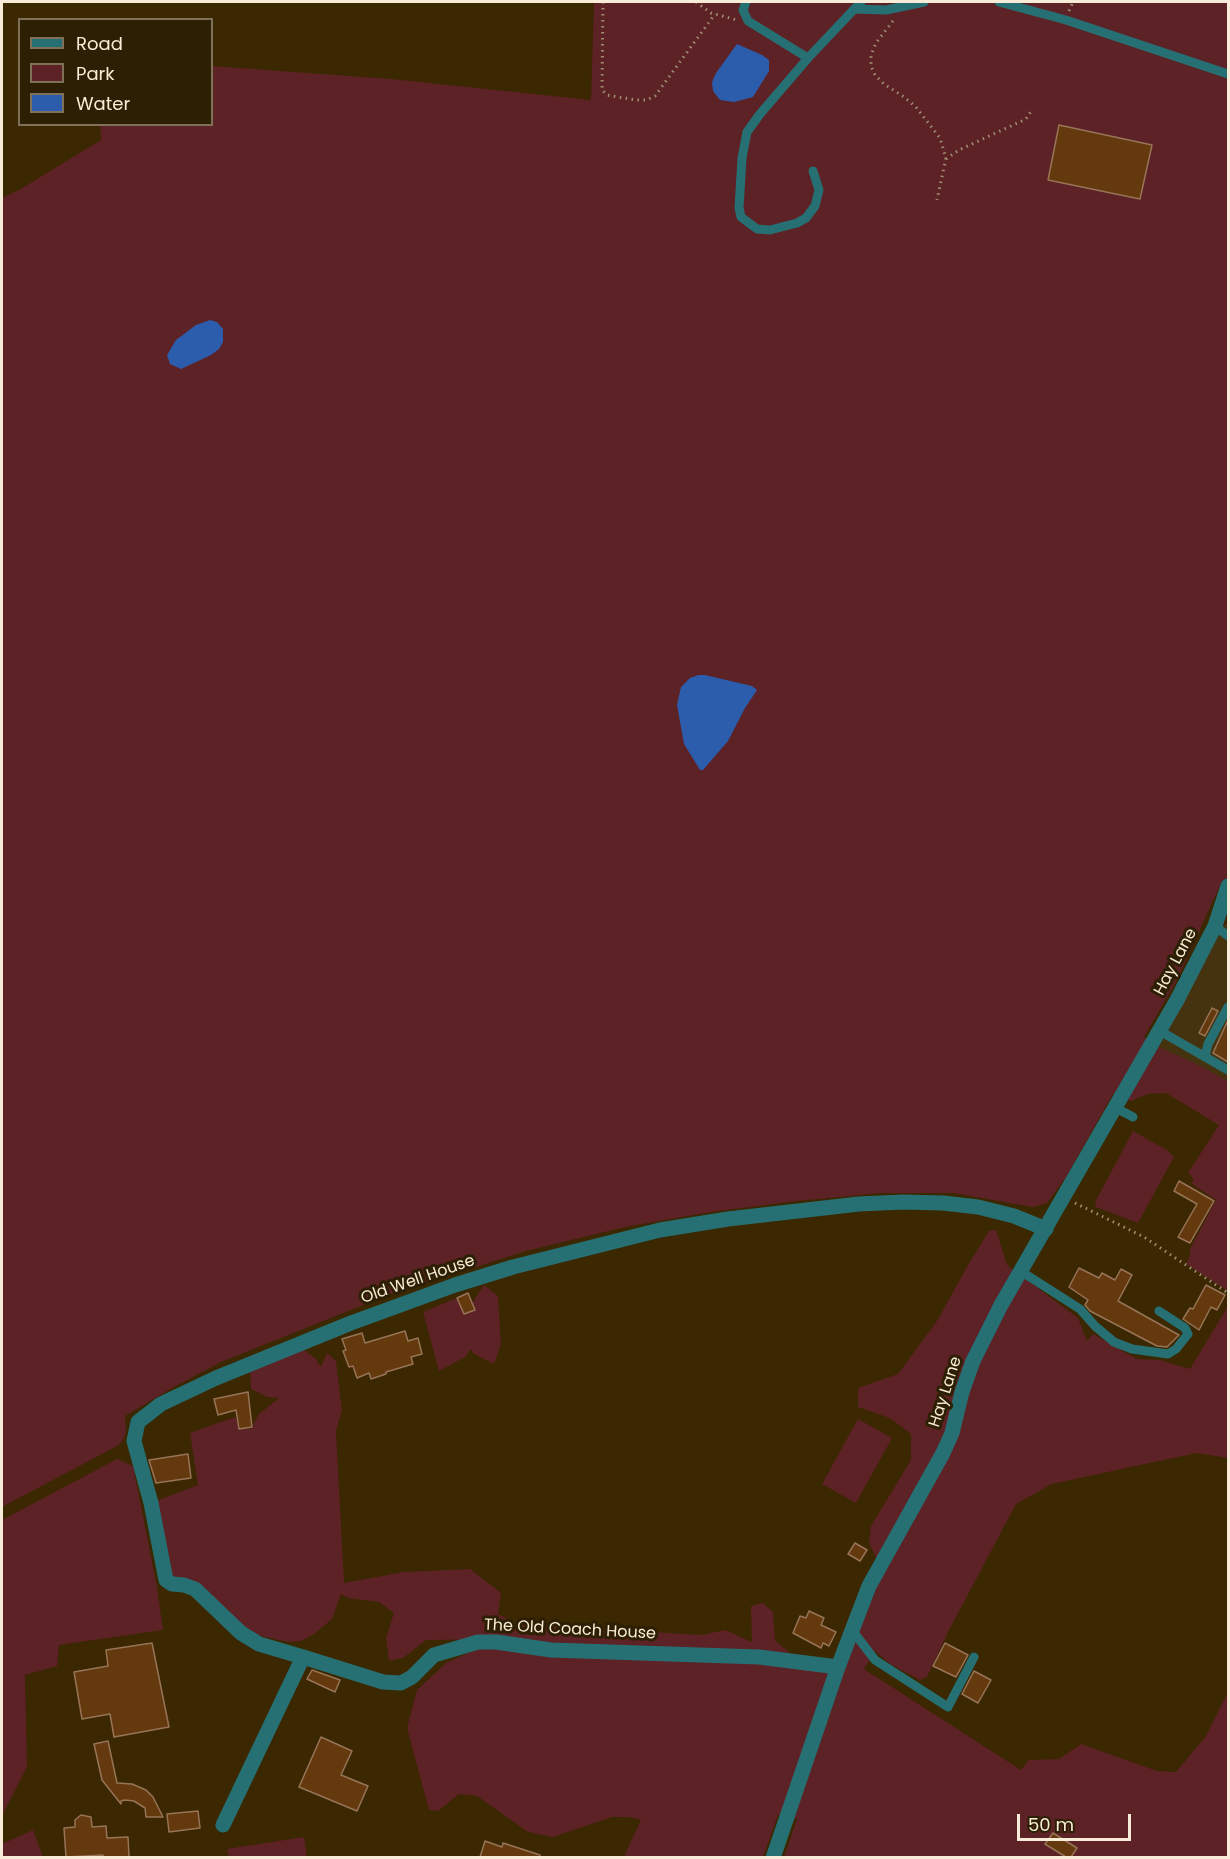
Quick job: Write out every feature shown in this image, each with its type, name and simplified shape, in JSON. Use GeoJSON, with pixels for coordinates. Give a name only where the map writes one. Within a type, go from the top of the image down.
{"type":"FeatureCollection","features":[{"type":"Feature","properties":{"kind":"street","name":"Hay Lane"},"geometry":{"type":"LineString","coordinates":[[773,1857],[838,1667],[869,1586],[943,1453],[952,1433],[962,1392],[973,1361],[1002,1305],[1160,1031],[1215,926],[1228,886]]}},
{"type":"Feature","properties":{"kind":"street","name":"Old Well House"},"geometry":{"type":"LineString","coordinates":[[303,1657],[259,1644],[240,1633],[195,1589],[184,1584],[172,1584],[166,1580],[151,1503],[134,1440],[138,1422],[161,1404],[216,1378],[351,1323],[455,1285],[513,1266],[660,1230],[728,1219],[860,1204],[903,1202],[978,1207],[1014,1216],[1046,1229]]}},
{"type":"Feature","properties":{"kind":"street","name":"The Old Coach House"},"geometry":{"type":"LineString","coordinates":[[303,1657],[383,1682],[401,1683],[412,1677],[434,1655],[477,1642],[496,1642],[551,1650],[759,1657],[838,1667]]}},
{"type":"Feature","properties":{"kind":"street"},"geometry":{"type":"LineString","coordinates":[[223,1826],[303,1657]]}},
{"type":"Feature","properties":{"kind":"lane"},"geometry":{"type":"LineString","coordinates":[[746,2],[743,10],[746,18],[754,26],[808,58]]}},
{"type":"Feature","properties":{"kind":"lane"},"geometry":{"type":"LineString","coordinates":[[813,171],[819,190],[818,198],[806,218],[770,230],[758,229],[741,217],[739,208],[742,158],[747,132],[808,58],[861,2]]}},
{"type":"Feature","properties":{"kind":"lane"},"geometry":{"type":"LineString","coordinates":[[854,9],[877,11],[924,2]]}},
{"type":"Feature","properties":{"kind":"lane"},"geometry":{"type":"LineString","coordinates":[[999,2],[1084,26],[1228,74]]}},
{"type":"Feature","properties":{"kind":"lane","name":"Hay Lane"},"geometry":{"type":"LineString","coordinates":[[1215,926],[1228,936]]}},
{"type":"Feature","properties":{"kind":"lane"},"geometry":{"type":"LineString","coordinates":[[1204,1056],[1228,1007]]}},
{"type":"Feature","properties":{"kind":"lane"},"geometry":{"type":"LineString","coordinates":[[1160,1031],[1228,1070]]}},
{"type":"Feature","properties":{"kind":"lane"},"geometry":{"type":"LineString","coordinates":[[1116,1108],[1133,1117]]}},
{"type":"Feature","properties":{"kind":"lane"},"geometry":{"type":"LineString","coordinates":[[1022,1272],[1080,1309],[1114,1342],[1132,1349],[1168,1354],[1176,1349],[1188,1334],[1185,1328],[1159,1311]]}},
{"type":"Feature","properties":{"kind":"lane"},"geometry":{"type":"LineString","coordinates":[[852,1630],[875,1660],[948,1707],[974,1657]]}},
{"type":"Feature","properties":{"kind":"path"},"geometry":{"type":"LineString","coordinates":[[603,2],[602,90],[607,95],[636,100],[647,100],[655,96],[715,14]]}},
{"type":"Feature","properties":{"kind":"path"},"geometry":{"type":"LineString","coordinates":[[696,2],[703,8],[733,21],[746,18]]}},
{"type":"Feature","properties":{"kind":"path"},"geometry":{"type":"LineString","coordinates":[[897,8],[895,18],[876,43],[871,66],[879,80],[911,102],[943,144],[946,159],[937,200]]}},
{"type":"Feature","properties":{"kind":"path"},"geometry":{"type":"LineString","coordinates":[[946,159],[1026,118],[1032,110]]}},
{"type":"Feature","properties":{"kind":"path"},"geometry":{"type":"LineString","coordinates":[[1065,1198],[1144,1237],[1228,1293]]}},
{"type":"Feature","properties":{"kind":"shaded area"},"geometry":{"type":"Polygon","coordinates":[[[1225,923],[1228,926],[1228,1088],[1159,1047],[1225,923]]]}},
{"type":"Feature","properties":{"kind":"green space"},"geometry":{"type":"Polygon","coordinates":[[[594,2],[1228,2],[1228,877],[1222,881],[1177,980],[1144,1037],[1228,1082],[1228,1291],[1186,1264],[1191,1253],[1189,1251],[1216,1200],[1191,1183],[1194,1179],[1188,1173],[1219,1125],[1166,1093],[1148,1094],[1131,1101],[1113,1094],[1066,1177],[1047,1203],[1033,1207],[953,1193],[881,1193],[711,1212],[625,1227],[526,1251],[388,1295],[221,1362],[125,1416],[126,1432],[122,1442],[117,1446],[2,1507],[2,198],[101,140],[100,126],[213,126],[213,66],[391,79],[591,100],[594,2]]]}},
{"type":"Feature","properties":{"kind":"green space"},"geometry":{"type":"Polygon","coordinates":[[[1133,1131],[1167,1150],[1174,1157],[1138,1223],[1096,1207],[1095,1202],[1133,1131]]]}},
{"type":"Feature","properties":{"kind":"green space"},"geometry":{"type":"Polygon","coordinates":[[[996,1230],[1007,1265],[1078,1318],[1087,1341],[1093,1334],[1137,1359],[1160,1360],[1190,1369],[1228,1306],[1228,1458],[1197,1453],[1052,1484],[1016,1504],[948,1632],[927,1677],[920,1680],[890,1664],[875,1651],[864,1669],[1021,1770],[1029,1760],[1059,1759],[1081,1744],[1157,1771],[1176,1772],[1206,1736],[1228,1692],[1228,1857],[784,1857],[797,1819],[778,1815],[763,1857],[626,1857],[625,1854],[641,1820],[612,1817],[553,1837],[528,1832],[477,1796],[459,1794],[438,1811],[429,1810],[407,1728],[417,1690],[446,1663],[485,1645],[545,1643],[500,1639],[426,1640],[403,1658],[389,1661],[386,1638],[394,1613],[379,1602],[348,1598],[341,1594],[332,1619],[314,1634],[301,1641],[288,1642],[256,1635],[165,1575],[151,1503],[198,1485],[190,1433],[235,1417],[239,1427],[251,1429],[259,1414],[279,1398],[267,1397],[251,1389],[250,1372],[265,1363],[304,1350],[315,1358],[321,1367],[327,1353],[336,1361],[342,1410],[336,1431],[344,1583],[404,1572],[470,1569],[501,1593],[498,1614],[517,1624],[702,1635],[725,1630],[752,1642],[751,1606],[763,1603],[773,1612],[775,1641],[808,1667],[844,1663],[883,1571],[869,1543],[871,1526],[911,1460],[911,1434],[890,1418],[858,1407],[858,1388],[898,1374],[937,1321],[989,1231],[996,1230]]]}},
{"type":"Feature","properties":{"kind":"green space"},"geometry":{"type":"Polygon","coordinates":[[[484,1285],[498,1296],[501,1344],[494,1364],[474,1354],[471,1349],[465,1357],[439,1371],[423,1312],[457,1298],[465,1314],[484,1285]]]}},
{"type":"Feature","properties":{"kind":"green space"},"geometry":{"type":"Polygon","coordinates":[[[858,1419],[892,1438],[856,1503],[822,1484],[858,1419]]]}},
{"type":"Feature","properties":{"kind":"green space"},"geometry":{"type":"Polygon","coordinates":[[[117,1459],[133,1466],[157,1587],[163,1630],[59,1645],[57,1666],[25,1675],[27,1767],[2,1816],[2,1520],[117,1459]]]}},
{"type":"Feature","properties":{"kind":"green space"},"geometry":{"type":"Polygon","coordinates":[[[33,1830],[43,1857],[2,1857],[2,1844],[33,1830]]]}},
{"type":"Feature","properties":{"kind":"green space"},"geometry":{"type":"Polygon","coordinates":[[[304,1837],[307,1857],[229,1857],[227,1849],[304,1837]]]}},
{"type":"Feature","properties":{"kind":"water"},"geometry":{"type":"Polygon","coordinates":[[[737,44],[769,60],[769,71],[753,97],[734,102],[720,100],[713,91],[712,82],[737,44]]]}},
{"type":"Feature","properties":{"kind":"water"},"geometry":{"type":"Polygon","coordinates":[[[210,320],[217,322],[223,329],[223,342],[219,349],[181,369],[170,364],[167,355],[176,340],[196,325],[210,320]]]}},
{"type":"Feature","properties":{"kind":"water"},"geometry":{"type":"Polygon","coordinates":[[[698,675],[752,686],[757,690],[728,741],[703,770],[700,770],[684,744],[677,705],[681,687],[690,678],[698,675]]]}},
{"type":"Feature","properties":{"kind":"building"},"geometry":{"type":"Polygon","coordinates":[[[1059,125],[1152,145],[1140,199],[1048,180],[1059,125]]]}},
{"type":"Feature","properties":{"kind":"building"},"geometry":{"type":"Polygon","coordinates":[[[1212,1008],[1218,1011],[1205,1036],[1199,1033],[1212,1008]]]}},
{"type":"Feature","properties":{"kind":"building"},"geometry":{"type":"Polygon","coordinates":[[[1228,1020],[1228,1062],[1213,1053],[1228,1020]]]}},
{"type":"Feature","properties":{"kind":"building"},"geometry":{"type":"Polygon","coordinates":[[[1179,1181],[1214,1201],[1190,1243],[1178,1237],[1197,1204],[1174,1191],[1179,1181]]]}},
{"type":"Feature","properties":{"kind":"building"},"geometry":{"type":"Polygon","coordinates":[[[1079,1268],[1099,1278],[1102,1273],[1115,1280],[1121,1269],[1132,1275],[1118,1301],[1179,1335],[1167,1347],[1157,1346],[1090,1311],[1085,1305],[1088,1300],[1069,1287],[1079,1268]]]}},
{"type":"Feature","properties":{"kind":"building"},"geometry":{"type":"Polygon","coordinates":[[[1206,1285],[1225,1295],[1217,1310],[1211,1307],[1199,1330],[1183,1319],[1190,1308],[1193,1309],[1206,1285]]]}},
{"type":"Feature","properties":{"kind":"building"},"geometry":{"type":"Polygon","coordinates":[[[468,1293],[475,1310],[464,1314],[457,1298],[468,1293]]]}},
{"type":"Feature","properties":{"kind":"building"},"geometry":{"type":"Polygon","coordinates":[[[405,1331],[408,1341],[418,1338],[422,1354],[411,1357],[413,1364],[371,1379],[369,1373],[357,1378],[353,1366],[349,1367],[343,1351],[346,1350],[342,1339],[362,1333],[365,1343],[405,1331]]]}},
{"type":"Feature","properties":{"kind":"building"},"geometry":{"type":"Polygon","coordinates":[[[248,1392],[252,1427],[239,1429],[236,1410],[218,1415],[214,1399],[248,1392]]]}},
{"type":"Feature","properties":{"kind":"building"},"geometry":{"type":"Polygon","coordinates":[[[188,1454],[191,1478],[156,1483],[149,1460],[188,1454]]]}},
{"type":"Feature","properties":{"kind":"building"},"geometry":{"type":"Polygon","coordinates":[[[855,1543],[867,1550],[860,1561],[848,1554],[855,1543]]]}},
{"type":"Feature","properties":{"kind":"building"},"geometry":{"type":"Polygon","coordinates":[[[809,1611],[824,1618],[821,1625],[836,1632],[829,1646],[823,1643],[821,1648],[793,1633],[800,1616],[806,1618],[809,1611]]]}},
{"type":"Feature","properties":{"kind":"building"},"geometry":{"type":"Polygon","coordinates":[[[152,1643],[169,1727],[114,1737],[110,1714],[82,1719],[74,1672],[108,1666],[106,1650],[152,1643]]]}},
{"type":"Feature","properties":{"kind":"building"},"geometry":{"type":"Polygon","coordinates":[[[945,1643],[968,1655],[956,1677],[933,1666],[945,1643]]]}},
{"type":"Feature","properties":{"kind":"building"},"geometry":{"type":"Polygon","coordinates":[[[312,1670],[340,1680],[335,1692],[307,1679],[312,1670]]]}},
{"type":"Feature","properties":{"kind":"building"},"geometry":{"type":"Polygon","coordinates":[[[974,1671],[991,1680],[978,1703],[962,1694],[974,1671]]]}},
{"type":"Feature","properties":{"kind":"building"},"geometry":{"type":"Polygon","coordinates":[[[321,1737],[352,1751],[341,1775],[368,1786],[357,1811],[299,1787],[321,1737]]]}},
{"type":"Feature","properties":{"kind":"building"},"geometry":{"type":"Polygon","coordinates":[[[108,1741],[117,1783],[132,1784],[146,1790],[153,1797],[163,1817],[146,1817],[145,1808],[134,1801],[125,1800],[121,1801],[121,1804],[102,1780],[94,1744],[108,1741]]]}},
{"type":"Feature","properties":{"kind":"building"},"geometry":{"type":"Polygon","coordinates":[[[198,1811],[200,1828],[169,1832],[167,1814],[198,1811]]]}},
{"type":"Feature","properties":{"kind":"building"},"geometry":{"type":"Polygon","coordinates":[[[81,1815],[91,1817],[92,1827],[106,1826],[107,1838],[128,1837],[129,1857],[103,1857],[103,1855],[66,1857],[64,1828],[75,1827],[75,1820],[81,1815]]]}},
{"type":"Feature","properties":{"kind":"building"},"geometry":{"type":"Polygon","coordinates":[[[1053,1833],[1077,1848],[1071,1857],[1066,1857],[1045,1844],[1053,1833]]]}},
{"type":"Feature","properties":{"kind":"building"},"geometry":{"type":"Polygon","coordinates":[[[485,1841],[502,1847],[503,1843],[540,1855],[540,1857],[480,1857],[485,1841]]]}}]}
